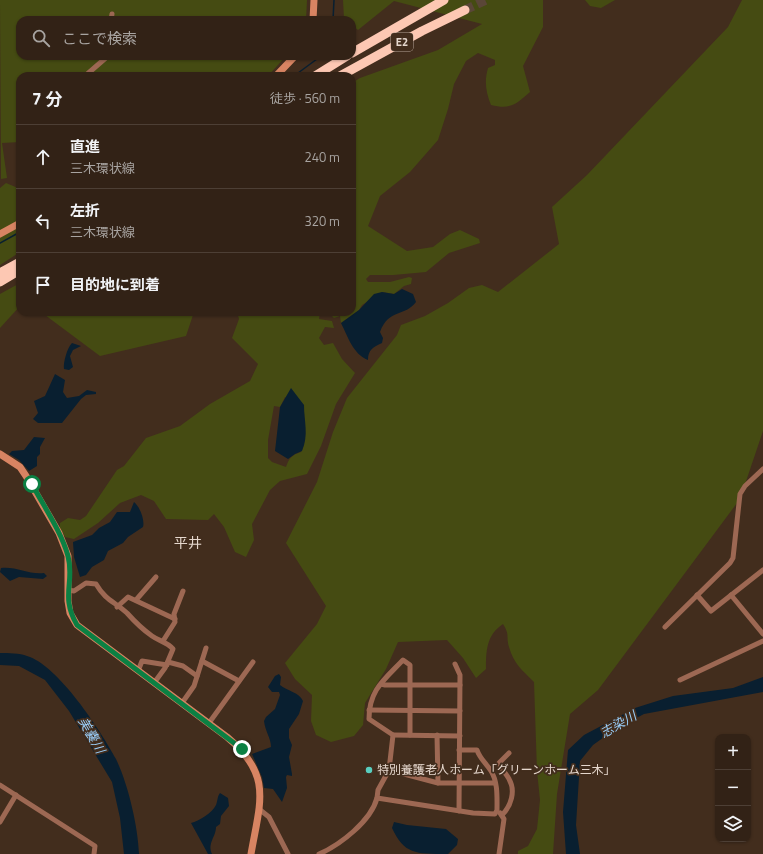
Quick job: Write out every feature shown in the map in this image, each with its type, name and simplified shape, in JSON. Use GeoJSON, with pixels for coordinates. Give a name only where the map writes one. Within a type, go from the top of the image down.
{"type":"FeatureCollection","features":[{"type":"Feature","properties":{"kind":"highway","name":"E2"},"geometry":{"type":"LineString","coordinates":[[356,51],[444,0]]}},
{"type":"Feature","properties":{"kind":"highway","name":"E2"},"geometry":{"type":"LineString","coordinates":[[347,72],[422,31],[465,10]]}},
{"type":"Feature","properties":{"kind":"highway"},"geometry":{"type":"LineString","coordinates":[[321,72],[341,60]]}},
{"type":"Feature","properties":{"kind":"highway"},"geometry":{"type":"LineString","coordinates":[[0,273],[16,264]]}},
{"type":"Feature","properties":{"kind":"highway"},"geometry":{"type":"LineString","coordinates":[[0,282],[16,272]]}},
{"type":"Feature","properties":{"kind":"main road"},"geometry":{"type":"LineString","coordinates":[[313,16],[314,0]]}},
{"type":"Feature","properties":{"kind":"main road"},"geometry":{"type":"LineString","coordinates":[[280,72],[291,60]]}},
{"type":"Feature","properties":{"kind":"main road"},"geometry":{"type":"LineString","coordinates":[[0,234],[16,225]]}},
{"type":"Feature","properties":{"kind":"main road"},"geometry":{"type":"LineString","coordinates":[[0,454],[20,467],[58,533],[68,556],[70,613],[77,625],[138,672],[209,723],[242,749],[250,759],[260,783],[259,809],[251,854]]}},
{"type":"Feature","properties":{"kind":"street"},"geometry":{"type":"LineString","coordinates":[[90,72],[103,60]]}},
{"type":"Feature","properties":{"kind":"street"},"geometry":{"type":"LineString","coordinates":[[664,627],[730,563],[733,558],[740,494],[745,486],[763,469]]}},
{"type":"Feature","properties":{"kind":"street"},"geometry":{"type":"LineString","coordinates":[[697,595],[711,611],[763,570]]}},
{"type":"Feature","properties":{"kind":"street"},"geometry":{"type":"LineString","coordinates":[[136,600],[156,577]]}},
{"type":"Feature","properties":{"kind":"street"},"geometry":{"type":"LineString","coordinates":[[68,590],[74,591],[86,583],[91,582],[96,584],[102,595],[126,613],[138,626],[173,648],[167,664],[154,683]]}},
{"type":"Feature","properties":{"kind":"street"},"geometry":{"type":"LineString","coordinates":[[163,641],[175,622],[174,614],[183,591]]}},
{"type":"Feature","properties":{"kind":"street"},"geometry":{"type":"LineString","coordinates":[[731,595],[763,634]]}},
{"type":"Feature","properties":{"kind":"street"},"geometry":{"type":"LineString","coordinates":[[117,607],[128,597],[174,619]]}},
{"type":"Feature","properties":{"kind":"street"},"geometry":{"type":"LineString","coordinates":[[680,680],[763,641]]}},
{"type":"Feature","properties":{"kind":"street"},"geometry":{"type":"LineString","coordinates":[[182,703],[194,686],[206,648]]}},
{"type":"Feature","properties":{"kind":"street"},"geometry":{"type":"LineString","coordinates":[[410,735],[410,665],[403,660],[381,684],[372,697],[369,710],[369,719],[392,735],[460,736]]}},
{"type":"Feature","properties":{"kind":"street"},"geometry":{"type":"LineString","coordinates":[[138,672],[142,661],[183,666],[197,676]]}},
{"type":"Feature","properties":{"kind":"street"},"geometry":{"type":"LineString","coordinates":[[202,662],[239,681]]}},
{"type":"Feature","properties":{"kind":"street"},"geometry":{"type":"LineString","coordinates":[[209,723],[253,662]]}},
{"type":"Feature","properties":{"kind":"street"},"geometry":{"type":"LineString","coordinates":[[455,664],[460,675],[459,811]]}},
{"type":"Feature","properties":{"kind":"street"},"geometry":{"type":"LineString","coordinates":[[381,684],[460,685]]}},
{"type":"Feature","properties":{"kind":"street"},"geometry":{"type":"LineString","coordinates":[[369,710],[460,711]]}},
{"type":"Feature","properties":{"kind":"street"},"geometry":{"type":"LineString","coordinates":[[319,854],[353,833],[362,825],[376,804],[378,790],[389,770],[392,735]]}},
{"type":"Feature","properties":{"kind":"street"},"geometry":{"type":"LineString","coordinates":[[437,735],[438,783]]}},
{"type":"Feature","properties":{"kind":"street"},"geometry":{"type":"LineString","coordinates":[[460,750],[477,750],[482,762],[491,770],[496,783],[497,810],[504,819],[499,854]]}},
{"type":"Feature","properties":{"kind":"street"},"geometry":{"type":"LineString","coordinates":[[502,815],[512,799],[512,790],[509,778],[499,763],[509,753]]}},
{"type":"Feature","properties":{"kind":"street"},"geometry":{"type":"LineString","coordinates":[[389,770],[438,783],[496,783]]}},
{"type":"Feature","properties":{"kind":"street"},"geometry":{"type":"LineString","coordinates":[[0,785],[95,846],[94,854]]}},
{"type":"Feature","properties":{"kind":"street"},"geometry":{"type":"LineString","coordinates":[[0,822],[16,795]]}},
{"type":"Feature","properties":{"kind":"street"},"geometry":{"type":"LineString","coordinates":[[378,798],[459,811],[495,814],[497,810]]}},
{"type":"Feature","properties":{"kind":"street"},"geometry":{"type":"LineString","coordinates":[[259,809],[269,817],[288,854]]}},
{"type":"Feature","properties":{"kind":"green space"},"geometry":{"type":"Polygon","coordinates":[[[0,0],[307,0],[306,16],[16,16],[16,60],[282,60],[272,72],[16,72],[16,142],[2,143],[7,178],[1,179],[0,0]]]}},
{"type":"Feature","properties":{"kind":"green space"},"geometry":{"type":"Polygon","coordinates":[[[343,0],[543,0],[543,27],[523,66],[530,92],[513,105],[504,107],[491,105],[487,91],[486,78],[488,68],[495,65],[495,60],[478,53],[466,61],[454,84],[438,140],[410,172],[380,196],[368,226],[407,251],[433,247],[450,234],[460,230],[479,239],[480,243],[449,253],[426,272],[393,275],[370,275],[366,279],[368,282],[390,282],[409,277],[412,278],[411,284],[404,286],[394,294],[382,292],[362,305],[356,312],[356,80],[438,50],[482,24],[394,1],[358,30],[356,28],[356,16],[344,16],[343,0]]]}},
{"type":"Feature","properties":{"kind":"green space"},"geometry":{"type":"Polygon","coordinates":[[[585,0],[615,0],[601,8],[590,6],[585,0]]]}},
{"type":"Feature","properties":{"kind":"green space"},"geometry":{"type":"Polygon","coordinates":[[[742,0],[763,0],[763,431],[740,499],[598,690],[570,714],[557,794],[553,854],[518,854],[518,851],[528,846],[537,829],[540,800],[537,771],[534,682],[513,658],[508,643],[507,633],[503,624],[493,633],[488,644],[486,669],[476,678],[463,658],[447,640],[398,642],[386,669],[365,703],[363,725],[354,736],[331,742],[316,735],[311,721],[312,695],[295,679],[285,663],[317,624],[326,606],[286,543],[317,482],[333,432],[347,398],[397,335],[401,325],[425,316],[448,303],[469,288],[482,285],[498,292],[559,244],[552,207],[587,175],[728,27],[742,0]]]}},
{"type":"Feature","properties":{"kind":"green space"},"geometry":{"type":"Polygon","coordinates":[[[6,183],[16,187],[16,255],[0,265],[0,188],[6,183]]]}},
{"type":"Feature","properties":{"kind":"green space"},"geometry":{"type":"Polygon","coordinates":[[[16,285],[16,310],[0,328],[0,294],[16,285]]]}},
{"type":"Feature","properties":{"kind":"green space"},"geometry":{"type":"Polygon","coordinates":[[[46,316],[193,316],[186,336],[100,356],[46,316]]]}},
{"type":"Feature","properties":{"kind":"green space"},"geometry":{"type":"Polygon","coordinates":[[[238,316],[319,316],[319,319],[332,321],[334,328],[325,327],[319,338],[324,345],[333,343],[342,359],[355,373],[336,404],[321,446],[307,474],[280,481],[270,490],[252,524],[254,540],[246,557],[235,552],[224,527],[214,514],[208,520],[166,519],[154,501],[141,495],[120,503],[98,523],[74,539],[65,537],[60,528],[60,523],[68,518],[80,520],[86,516],[117,470],[124,466],[146,438],[180,426],[210,404],[250,381],[258,364],[232,338],[239,319],[238,316]],[[285,397],[280,407],[274,406],[268,440],[268,458],[272,462],[286,467],[291,457],[301,452],[305,440],[304,405],[285,397]]]}},
{"type":"Feature","properties":{"kind":"green space"},"geometry":{"type":"Polygon","coordinates":[[[340,316],[351,316],[341,323],[340,316]]]}},
{"type":"Feature","properties":{"kind":"water"},"geometry":{"type":"Polygon","coordinates":[[[402,289],[413,294],[416,302],[412,307],[388,319],[380,332],[383,338],[382,343],[372,349],[368,360],[358,354],[341,323],[351,316],[356,316],[356,312],[374,294],[382,292],[394,294],[402,289]]]}},
{"type":"Feature","properties":{"kind":"water"},"geometry":{"type":"Polygon","coordinates":[[[72,343],[81,346],[73,350],[70,356],[73,367],[69,370],[64,369],[68,348],[72,343]]]}},
{"type":"Feature","properties":{"kind":"water"},"geometry":{"type":"Polygon","coordinates":[[[55,374],[65,380],[63,392],[67,398],[79,396],[87,390],[96,392],[96,394],[86,395],[81,399],[62,423],[38,423],[33,419],[38,413],[34,401],[45,396],[55,374]]]}},
{"type":"Feature","properties":{"kind":"water"},"geometry":{"type":"Polygon","coordinates":[[[291,388],[304,405],[306,434],[302,451],[288,459],[275,451],[280,407],[291,388]]]}},
{"type":"Feature","properties":{"kind":"water"},"geometry":{"type":"Polygon","coordinates":[[[34,437],[45,438],[40,447],[40,454],[37,457],[37,466],[29,471],[19,460],[9,454],[12,451],[24,450],[34,437]]]}},
{"type":"Feature","properties":{"kind":"water"},"geometry":{"type":"Polygon","coordinates":[[[134,502],[142,514],[143,527],[128,537],[123,543],[108,551],[104,560],[92,567],[86,575],[80,577],[74,557],[73,542],[92,535],[99,528],[110,522],[117,512],[130,512],[134,502]]]}},
{"type":"Feature","properties":{"kind":"water"},"geometry":{"type":"Polygon","coordinates":[[[1,568],[12,568],[33,573],[44,573],[47,576],[43,579],[19,577],[10,581],[0,572],[1,568]]]}},
{"type":"Feature","properties":{"kind":"water","name":"美嚢川"},"geometry":{"type":"Polygon","coordinates":[[[0,653],[21,654],[39,662],[52,672],[78,700],[116,759],[125,780],[134,818],[139,854],[124,854],[120,818],[112,782],[69,711],[45,680],[19,666],[0,665],[0,653]]]}},
{"type":"Feature","properties":{"kind":"water"},"geometry":{"type":"Polygon","coordinates":[[[279,674],[281,677],[280,685],[299,696],[303,701],[299,714],[289,729],[289,738],[292,745],[289,757],[292,776],[287,775],[286,777],[287,788],[282,802],[273,789],[264,788],[262,777],[252,754],[271,747],[264,721],[266,717],[275,709],[280,695],[279,692],[272,692],[268,687],[275,676],[279,674]]]}},
{"type":"Feature","properties":{"kind":"water","name":"志染川"},"geometry":{"type":"Polygon","coordinates":[[[763,677],[763,692],[644,714],[614,730],[593,745],[580,761],[576,825],[580,854],[566,854],[563,812],[568,750],[584,735],[635,708],[673,696],[733,688],[763,677]]]}},
{"type":"Feature","properties":{"kind":"water"},"geometry":{"type":"Polygon","coordinates":[[[220,793],[228,798],[229,806],[221,816],[220,824],[216,827],[211,843],[212,854],[208,854],[191,823],[201,819],[212,811],[216,805],[220,793]]]}},
{"type":"Feature","properties":{"kind":"water"},"geometry":{"type":"Polygon","coordinates":[[[394,822],[407,825],[446,829],[458,839],[457,845],[448,854],[427,854],[412,851],[406,848],[396,837],[392,828],[394,822]]]}},
{"type":"Feature","properties":{"kind":"waterway"},"geometry":{"type":"LineString","coordinates":[[333,16],[334,0]]}},
{"type":"Feature","properties":{"kind":"waterway"},"geometry":{"type":"LineString","coordinates":[[299,72],[316,60]]}},
{"type":"Feature","properties":{"kind":"waterway"},"geometry":{"type":"LineString","coordinates":[[0,243],[16,234]]}},
{"type":"Feature","properties":{"kind":"tunnel"},"geometry":{"type":"LineString","coordinates":[[465,10],[486,0]]}},
{"type":"Feature","properties":{"kind":"place","name":"特別養護老人ホーム「グリーンホーム三木」"},"geometry":{"type":"Point","coordinates":[369,770]}},
{"type":"Feature","properties":{"kind":"district","name":"平井"},"geometry":{"type":"Point","coordinates":[188,543]}},
{"type":"Feature","properties":{"kind":"route"},"geometry":{"type":"LineString","coordinates":[[32,484],[58,533],[68,556],[68,601],[70,613],[77,625],[187,706],[242,749]]}}]}
